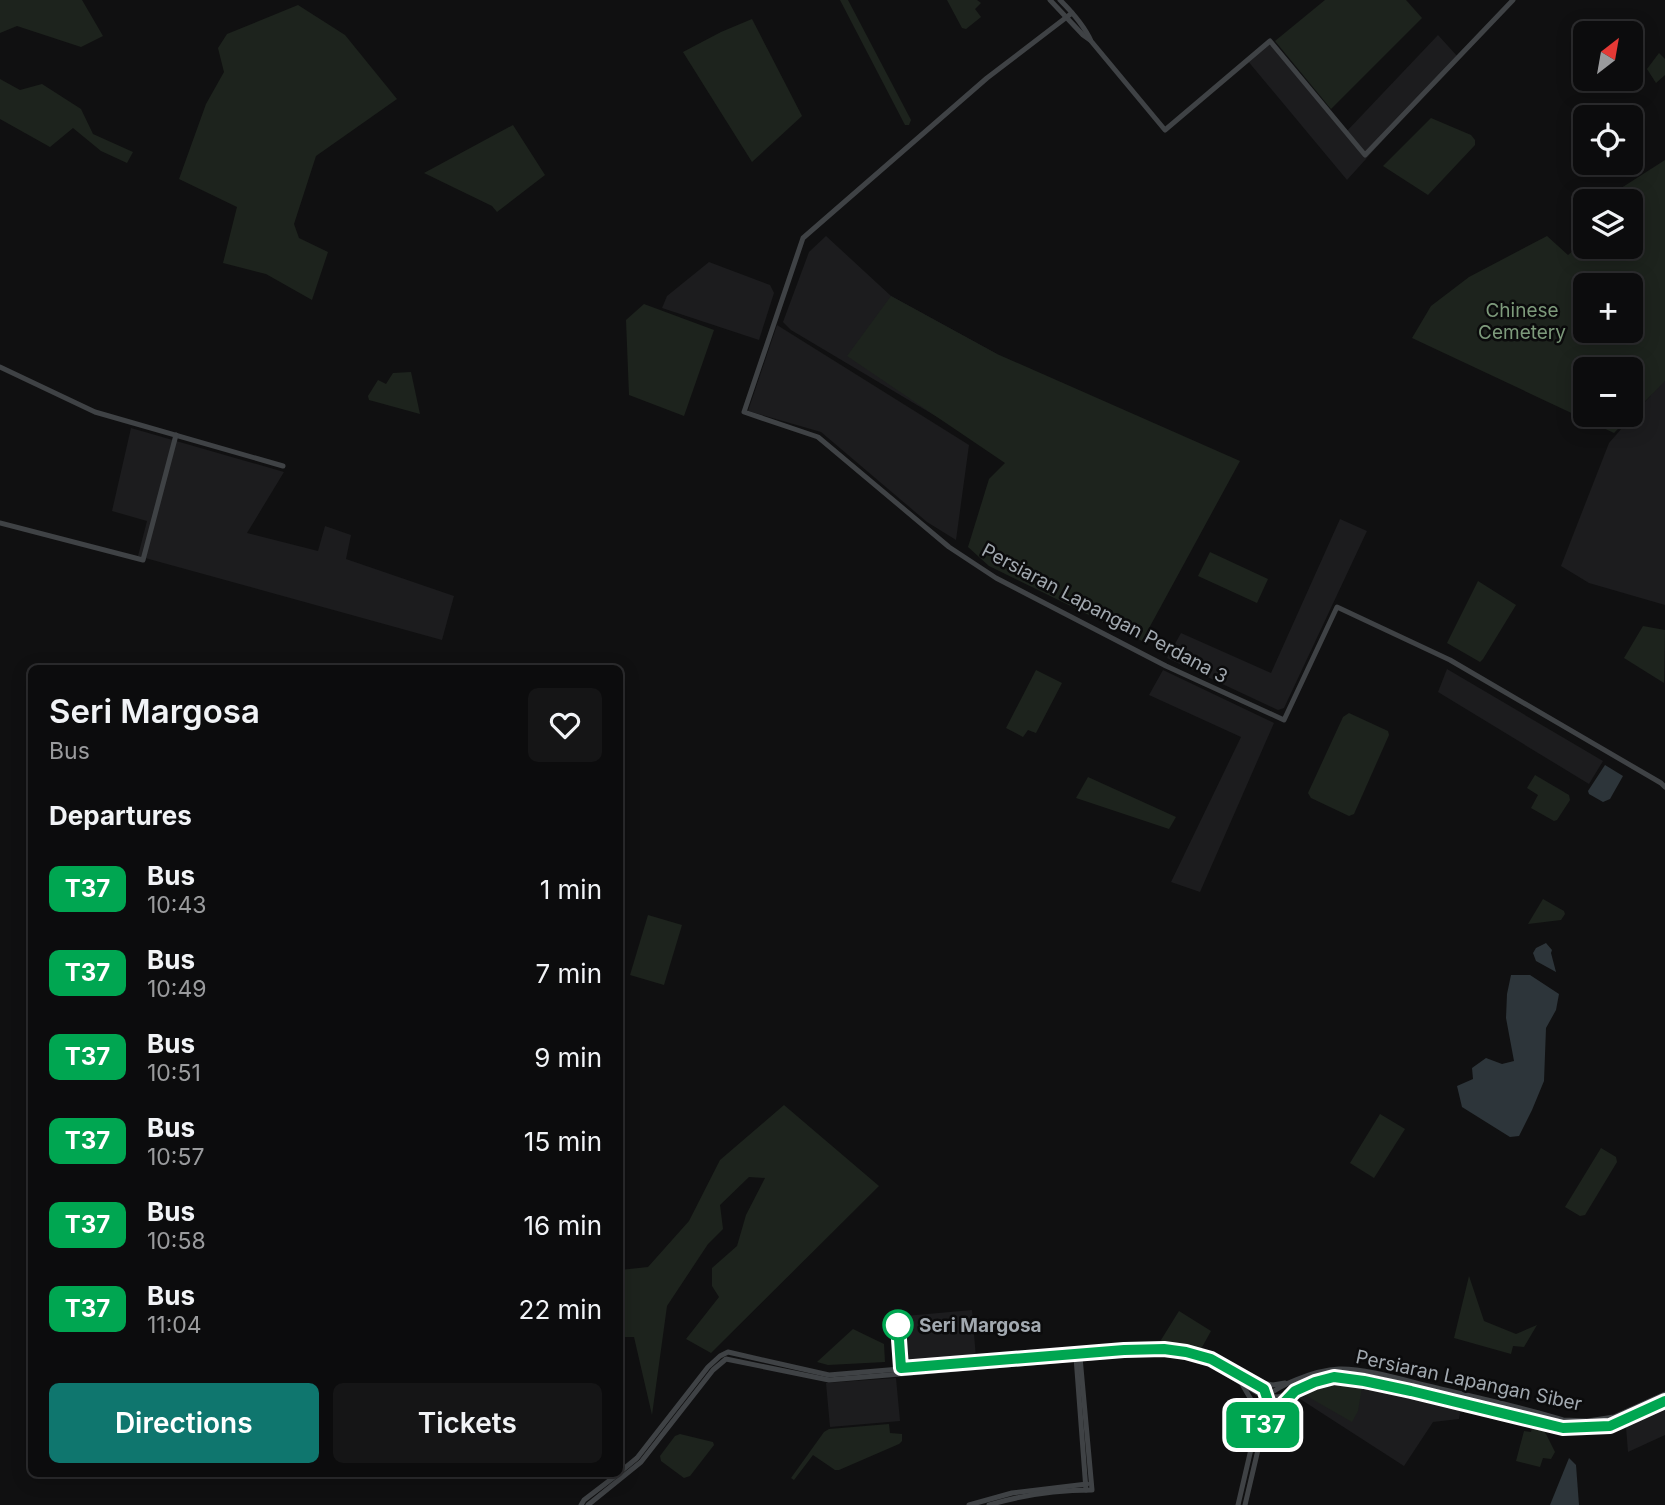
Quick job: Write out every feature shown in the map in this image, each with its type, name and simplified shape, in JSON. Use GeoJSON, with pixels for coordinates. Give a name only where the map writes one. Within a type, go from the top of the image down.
{"type":"FeatureCollection","features":[{"type":"Feature","properties":{"kind":"street"},"geometry":{"type":"LineString","coordinates":[[1050,0],[1069,15]]}},
{"type":"Feature","properties":{"kind":"street"},"geometry":{"type":"LineString","coordinates":[[1060,0],[1083,35],[1091,41],[1165,130],[1270,41],[1365,155],[1513,0]]}},
{"type":"Feature","properties":{"kind":"street","name":"Persiaran Lapangan Perdana 3"},"geometry":{"type":"LineString","coordinates":[[1069,15],[986,78],[803,238],[744,412],[818,437],[950,547],[996,578],[1166,666],[1284,720],[1337,607],[1451,660],[1665,787]]}},
{"type":"Feature","properties":{"kind":"street"},"geometry":{"type":"LineString","coordinates":[[0,367],[95,412],[283,466]]}},
{"type":"Feature","properties":{"kind":"street"},"geometry":{"type":"LineString","coordinates":[[0,523],[143,561],[176,435]]}},
{"type":"Feature","properties":{"kind":"street"},"geometry":{"type":"LineString","coordinates":[[623,1470],[637,1458],[708,1367],[728,1352],[829,1375],[1079,1360],[1124,1350],[1173,1350],[1211,1359],[1264,1389],[1269,1404],[1245,1505]]}},
{"type":"Feature","properties":{"kind":"street"},"geometry":{"type":"LineString","coordinates":[[623,1477],[641,1462],[713,1370],[726,1359],[829,1380],[1158,1354],[1199,1360],[1267,1396]]}},
{"type":"Feature","properties":{"kind":"street"},"geometry":{"type":"LineString","coordinates":[[1079,1360],[1087,1486]]}},
{"type":"Feature","properties":{"kind":"street","name":"Persiaran Lapangan Siber"},"geometry":{"type":"LineString","coordinates":[[1267,1396],[1276,1389],[1313,1373],[1341,1369],[1375,1374],[1563,1420],[1614,1418],[1665,1394]]}},
{"type":"Feature","properties":{"kind":"street","name":"Persiaran Lapangan Siber"},"geometry":{"type":"LineString","coordinates":[[1267,1396],[1278,1396],[1326,1379],[1346,1378],[1563,1428],[1610,1426],[1665,1401]]}},
{"type":"Feature","properties":{"kind":"street"},"geometry":{"type":"LineString","coordinates":[[1248,1379],[1273,1385],[1298,1380]]}},
{"type":"Feature","properties":{"kind":"street"},"geometry":{"type":"LineString","coordinates":[[1240,1381],[1253,1403],[1256,1428]]}},
{"type":"Feature","properties":{"kind":"street"},"geometry":{"type":"LineString","coordinates":[[1261,1436],[1275,1412],[1295,1391]]}},
{"type":"Feature","properties":{"kind":"street"},"geometry":{"type":"LineString","coordinates":[[1238,1505],[1262,1402],[1267,1396]]}},
{"type":"Feature","properties":{"kind":"street"},"geometry":{"type":"LineString","coordinates":[[581,1505],[614,1477]]}},
{"type":"Feature","properties":{"kind":"street"},"geometry":{"type":"LineString","coordinates":[[588,1505],[623,1477]]}},
{"type":"Feature","properties":{"kind":"street"},"geometry":{"type":"LineString","coordinates":[[970,1505],[1012,1493],[1087,1486]]}},
{"type":"Feature","properties":{"kind":"street"},"geometry":{"type":"LineString","coordinates":[[989,1505],[1087,1486]]}},
{"type":"Feature","properties":{"kind":"shaded area"},"geometry":{"type":"Polygon","coordinates":[[[1438,35],[1458,57],[1347,180],[1247,60],[1270,42],[1346,132],[1438,35]]]}},
{"type":"Feature","properties":{"kind":"shaded area"},"geometry":{"type":"Polygon","coordinates":[[[826,236],[891,296],[997,354],[954,427],[791,330],[783,322],[809,252],[826,236]]]}},
{"type":"Feature","properties":{"kind":"shaded area"},"geometry":{"type":"Polygon","coordinates":[[[709,262],[770,285],[774,293],[759,340],[662,308],[667,296],[709,262]]]}},
{"type":"Feature","properties":{"kind":"shaded area"},"geometry":{"type":"Polygon","coordinates":[[[777,325],[969,445],[956,540],[927,522],[821,432],[748,411],[777,325]]]}},
{"type":"Feature","properties":{"kind":"shaded area"},"geometry":{"type":"Polygon","coordinates":[[[1665,379],[1665,605],[1589,583],[1561,566],[1609,443],[1623,427],[1643,427],[1643,404],[1665,379]]]}},
{"type":"Feature","properties":{"kind":"shaded area"},"geometry":{"type":"Polygon","coordinates":[[[131,428],[284,472],[247,533],[318,551],[325,526],[351,535],[346,559],[454,596],[442,640],[138,556],[147,521],[112,511],[131,428]]]}},
{"type":"Feature","properties":{"kind":"shaded area"},"geometry":{"type":"Polygon","coordinates":[[[1340,519],[1367,531],[1284,708],[1278,710],[1167,658],[1181,633],[1271,673],[1340,519]]]}},
{"type":"Feature","properties":{"kind":"shaded area"},"geometry":{"type":"Polygon","coordinates":[[[1447,669],[1603,761],[1589,784],[1438,692],[1447,669]]]}},
{"type":"Feature","properties":{"kind":"shaded area"},"geometry":{"type":"Polygon","coordinates":[[[1163,670],[1274,723],[1200,892],[1171,882],[1241,737],[1149,695],[1163,670]]]}},
{"type":"Feature","properties":{"kind":"shaded area"},"geometry":{"type":"Polygon","coordinates":[[[1605,765],[1623,776],[1610,799],[1603,802],[1588,791],[1605,765]]]}},
{"type":"Feature","properties":{"kind":"shaded area"},"geometry":{"type":"Polygon","coordinates":[[[1546,943],[1552,950],[1556,972],[1536,961],[1533,953],[1536,948],[1546,943]]]}},
{"type":"Feature","properties":{"kind":"shaded area"},"geometry":{"type":"Polygon","coordinates":[[[1511,975],[1530,975],[1559,994],[1556,1010],[1546,1028],[1544,1081],[1519,1136],[1510,1137],[1462,1107],[1457,1086],[1473,1079],[1472,1068],[1486,1058],[1502,1064],[1514,1061],[1506,1018],[1511,975]]]}},
{"type":"Feature","properties":{"kind":"shaded area"},"geometry":{"type":"Polygon","coordinates":[[[972,1310],[976,1358],[896,1365],[894,1317],[972,1310]]]}},
{"type":"Feature","properties":{"kind":"shaded area"},"geometry":{"type":"Polygon","coordinates":[[[896,1378],[900,1421],[830,1427],[826,1383],[896,1378]]]}},
{"type":"Feature","properties":{"kind":"shaded area"},"geometry":{"type":"Polygon","coordinates":[[[1344,1382],[1396,1391],[1461,1408],[1459,1419],[1433,1422],[1404,1466],[1297,1397],[1309,1388],[1344,1382]]]}},
{"type":"Feature","properties":{"kind":"shaded area"},"geometry":{"type":"Polygon","coordinates":[[[1665,1408],[1665,1435],[1628,1452],[1626,1427],[1665,1408]]]}},
{"type":"Feature","properties":{"kind":"shaded area"},"geometry":{"type":"Polygon","coordinates":[[[1569,1458],[1576,1465],[1579,1505],[1550,1505],[1569,1458]]]}},
{"type":"Feature","properties":{"kind":"green space"},"geometry":{"type":"Polygon","coordinates":[[[0,0],[82,0],[103,36],[81,47],[17,26],[0,33],[0,0]]]}},
{"type":"Feature","properties":{"kind":"green space"},"geometry":{"type":"Polygon","coordinates":[[[840,0],[848,0],[911,120],[909,125],[905,125],[840,0]]]}},
{"type":"Feature","properties":{"kind":"green space"},"geometry":{"type":"Polygon","coordinates":[[[947,0],[977,0],[981,3],[975,9],[981,17],[966,29],[962,28],[947,0]]]}},
{"type":"Feature","properties":{"kind":"green space"},"geometry":{"type":"Polygon","coordinates":[[[1325,0],[1406,0],[1422,18],[1331,109],[1275,41],[1325,0]]]}},
{"type":"Feature","properties":{"kind":"green space"},"geometry":{"type":"Polygon","coordinates":[[[298,5],[345,35],[397,99],[316,156],[294,224],[299,238],[328,252],[312,300],[266,274],[223,263],[237,207],[179,179],[206,104],[224,72],[218,48],[227,34],[298,5]]]}},
{"type":"Feature","properties":{"kind":"green space"},"geometry":{"type":"Polygon","coordinates":[[[752,19],[802,116],[752,162],[683,52],[752,19]]]}},
{"type":"Feature","properties":{"kind":"green space"},"geometry":{"type":"Polygon","coordinates":[[[1659,53],[1665,59],[1665,75],[1656,83],[1647,69],[1659,53]]]}},
{"type":"Feature","properties":{"kind":"green space"},"geometry":{"type":"Polygon","coordinates":[[[0,79],[20,90],[42,84],[81,109],[93,134],[133,152],[127,163],[101,151],[73,128],[50,147],[0,119],[0,79]]]}},
{"type":"Feature","properties":{"kind":"green space"},"geometry":{"type":"Polygon","coordinates":[[[1431,118],[1471,135],[1475,145],[1428,195],[1383,166],[1431,118]]]}},
{"type":"Feature","properties":{"kind":"green space"},"geometry":{"type":"Polygon","coordinates":[[[513,125],[545,175],[497,212],[492,206],[424,173],[513,125]]]}},
{"type":"Feature","properties":{"kind":"green space","name":"Chinese Cemetery"},"geometry":{"type":"Polygon","coordinates":[[[1665,160],[1665,381],[1643,403],[1643,357],[1573,357],[1573,414],[1412,338],[1431,306],[1469,277],[1547,236],[1568,255],[1573,251],[1573,259],[1643,259],[1643,189],[1620,189],[1665,160]]]}},
{"type":"Feature","properties":{"kind":"green space"},"geometry":{"type":"Polygon","coordinates":[[[891,296],[997,354],[1240,461],[1142,641],[989,566],[968,547],[989,479],[1005,463],[847,356],[891,296]]]}},
{"type":"Feature","properties":{"kind":"green space"},"geometry":{"type":"Polygon","coordinates":[[[644,304],[714,330],[684,416],[629,395],[626,320],[644,304]]]}},
{"type":"Feature","properties":{"kind":"green space"},"geometry":{"type":"Polygon","coordinates":[[[411,372],[420,414],[369,400],[368,396],[378,380],[386,384],[393,373],[411,372]]]}},
{"type":"Feature","properties":{"kind":"green space","name":"Chinese Cemetery"},"geometry":{"type":"Polygon","coordinates":[[[1601,427],[1620,427],[1614,433],[1601,427]]]}},
{"type":"Feature","properties":{"kind":"green space"},"geometry":{"type":"Polygon","coordinates":[[[1210,552],[1268,579],[1257,603],[1198,576],[1210,552]]]}},
{"type":"Feature","properties":{"kind":"green space"},"geometry":{"type":"Polygon","coordinates":[[[1478,581],[1516,605],[1480,662],[1447,643],[1478,581]]]}},
{"type":"Feature","properties":{"kind":"green space"},"geometry":{"type":"Polygon","coordinates":[[[1643,626],[1665,630],[1664,683],[1624,658],[1643,626]]]}},
{"type":"Feature","properties":{"kind":"green space"},"geometry":{"type":"Polygon","coordinates":[[[1036,670],[1062,683],[1036,733],[1028,730],[1023,737],[1006,728],[1036,670]]]}},
{"type":"Feature","properties":{"kind":"green space"},"geometry":{"type":"Polygon","coordinates":[[[1349,713],[1388,731],[1389,735],[1354,814],[1349,816],[1311,798],[1308,793],[1343,717],[1349,713]]]}},
{"type":"Feature","properties":{"kind":"green space"},"geometry":{"type":"Polygon","coordinates":[[[1535,775],[1569,795],[1570,800],[1557,820],[1554,821],[1531,808],[1538,795],[1527,788],[1535,775]]]}},
{"type":"Feature","properties":{"kind":"green space"},"geometry":{"type":"Polygon","coordinates":[[[1088,777],[1176,817],[1169,829],[1076,798],[1088,777]]]}},
{"type":"Feature","properties":{"kind":"green space"},"geometry":{"type":"Polygon","coordinates":[[[1543,899],[1565,914],[1561,920],[1528,924],[1543,899]]]}},
{"type":"Feature","properties":{"kind":"green space"},"geometry":{"type":"Polygon","coordinates":[[[648,915],[682,925],[664,985],[630,975],[648,915]]]}},
{"type":"Feature","properties":{"kind":"green space"},"geometry":{"type":"Polygon","coordinates":[[[784,1105],[879,1186],[711,1353],[686,1339],[719,1297],[712,1286],[712,1268],[737,1246],[746,1215],[765,1178],[749,1177],[720,1205],[723,1229],[708,1244],[667,1306],[652,1415],[634,1337],[623,1337],[623,1270],[648,1267],[689,1221],[720,1160],[784,1105]]]}},
{"type":"Feature","properties":{"kind":"green space"},"geometry":{"type":"Polygon","coordinates":[[[1380,1114],[1405,1129],[1374,1178],[1350,1163],[1380,1114]]]}},
{"type":"Feature","properties":{"kind":"green space"},"geometry":{"type":"Polygon","coordinates":[[[1601,1148],[1616,1157],[1617,1162],[1585,1215],[1580,1216],[1565,1207],[1601,1148]]]}},
{"type":"Feature","properties":{"kind":"green space"},"geometry":{"type":"Polygon","coordinates":[[[1469,1276],[1484,1321],[1516,1334],[1537,1325],[1524,1347],[1513,1346],[1511,1354],[1454,1338],[1469,1276]]]}},
{"type":"Feature","properties":{"kind":"green space"},"geometry":{"type":"Polygon","coordinates":[[[1179,1311],[1211,1331],[1201,1349],[1163,1343],[1161,1340],[1179,1311]]]}},
{"type":"Feature","properties":{"kind":"green space"},"geometry":{"type":"Polygon","coordinates":[[[853,1329],[884,1344],[885,1362],[828,1365],[817,1362],[853,1329]]]}},
{"type":"Feature","properties":{"kind":"green space"},"geometry":{"type":"Polygon","coordinates":[[[1343,1384],[1362,1387],[1358,1411],[1352,1422],[1305,1395],[1308,1390],[1343,1384]]]}},
{"type":"Feature","properties":{"kind":"green space"},"geometry":{"type":"Polygon","coordinates":[[[889,1424],[890,1433],[902,1434],[899,1444],[839,1470],[813,1455],[794,1480],[791,1478],[824,1432],[829,1429],[889,1424]]]}},
{"type":"Feature","properties":{"kind":"green space"},"geometry":{"type":"Polygon","coordinates":[[[1532,1428],[1543,1428],[1555,1452],[1551,1459],[1543,1458],[1540,1467],[1516,1461],[1524,1431],[1531,1432],[1532,1428]]]}},
{"type":"Feature","properties":{"kind":"green space"},"geometry":{"type":"Polygon","coordinates":[[[680,1434],[713,1442],[714,1445],[690,1476],[684,1478],[661,1461],[660,1456],[675,1436],[680,1434]]]}},
{"type":"Feature","properties":{"kind":"bus line","name":"T37"},"geometry":{"type":"LineString","coordinates":[[898,1325],[901,1368],[1124,1350],[1164,1349],[1199,1355],[1264,1389],[1269,1404],[1261,1436],[1275,1412],[1295,1391],[1334,1377],[1411,1391],[1563,1428],[1610,1426],[1665,1401]]}},
{"type":"Feature","properties":{"kind":"place","name":"Seri Margosa"},"geometry":{"type":"Point","coordinates":[898,1325]}}]}
